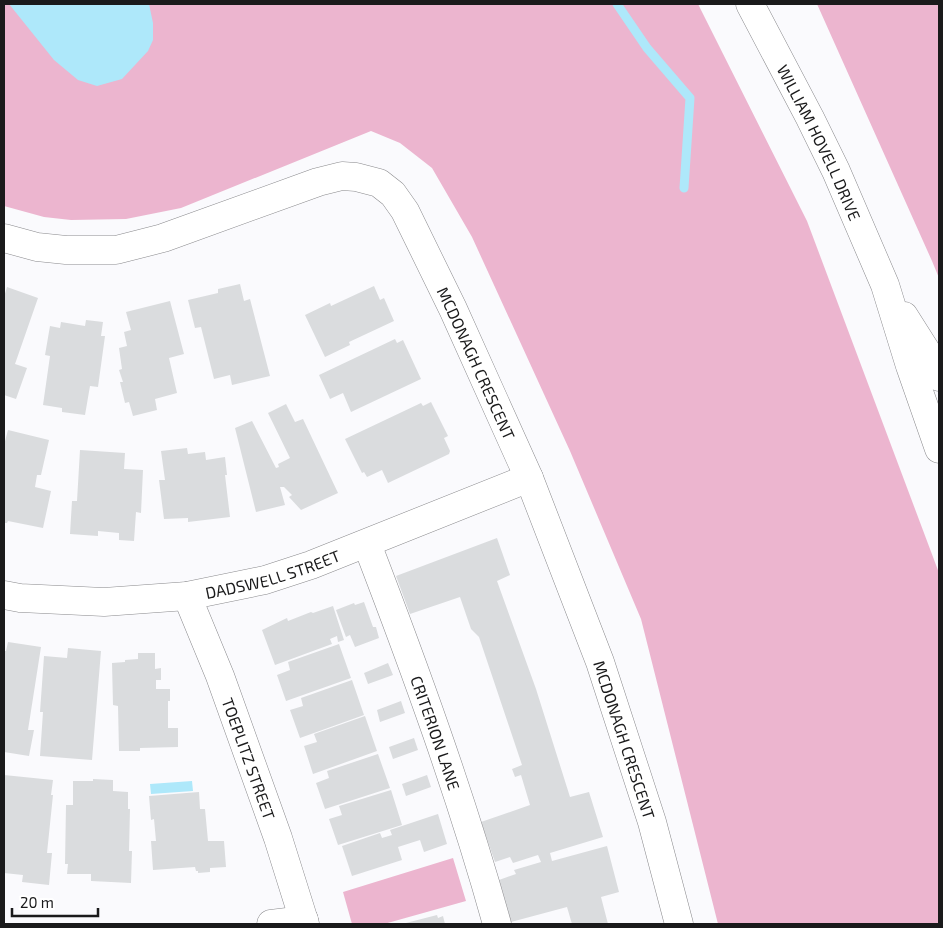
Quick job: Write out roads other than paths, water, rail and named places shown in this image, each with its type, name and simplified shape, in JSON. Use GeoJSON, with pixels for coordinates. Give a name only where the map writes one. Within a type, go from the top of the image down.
{"type":"FeatureCollection","features":[{"type":"Feature","properties":{"kind":"street","name":"WILLIAM HOVELL DRIVE"},"geometry":{"type":"LineString","coordinates":[[750,4],[836,172],[884,285],[939,449]]}},
{"type":"Feature","properties":{"kind":"street","name":"MCDONAGH CRESCENT"},"geometry":{"type":"LineString","coordinates":[[4,238],[37,246],[66,250],[116,250],[163,238],[318,182],[342,176],[356,177],[379,183],[393,194],[405,211],[453,309],[529,478],[600,662],[652,822],[678,924]]}},
{"type":"Feature","properties":{"kind":"street","name":"WILLIAM HOVELL DRIVE"},"geometry":{"type":"LineString","coordinates":[[884,285],[930,357],[939,377]]}},
{"type":"Feature","properties":{"kind":"street","name":"DADSWELL STREET"},"geometry":{"type":"LineString","coordinates":[[4,595],[20,598],[104,602],[187,596],[265,580],[367,544],[529,478]]}},
{"type":"Feature","properties":{"kind":"street","name":"CRITERION LANE"},"geometry":{"type":"LineString","coordinates":[[367,544],[403,638],[452,779],[497,924]]}},
{"type":"Feature","properties":{"kind":"street","name":"TOEPLITZ STREET"},"geometry":{"type":"LineString","coordinates":[[187,596],[207,642],[278,838],[304,922]]}},
{"type":"Feature","properties":{"kind":"street"},"geometry":{"type":"LineString","coordinates":[[271,924],[304,922]]}},
{"type":"Feature","properties":{"kind":"water"},"geometry":{"type":"Polygon","coordinates":[[[9,4],[149,4],[153,23],[153,40],[148,51],[122,79],[97,86],[78,80],[54,60],[9,4]]]}},
{"type":"Feature","properties":{"kind":"water"},"geometry":{"type":"Polygon","coordinates":[[[192,781],[193,791],[151,794],[150,784],[192,781]]]}},
{"type":"Feature","properties":{"kind":"waterway"},"geometry":{"type":"LineString","coordinates":[[617,4],[647,48],[690,98],[684,188]]}}]}
